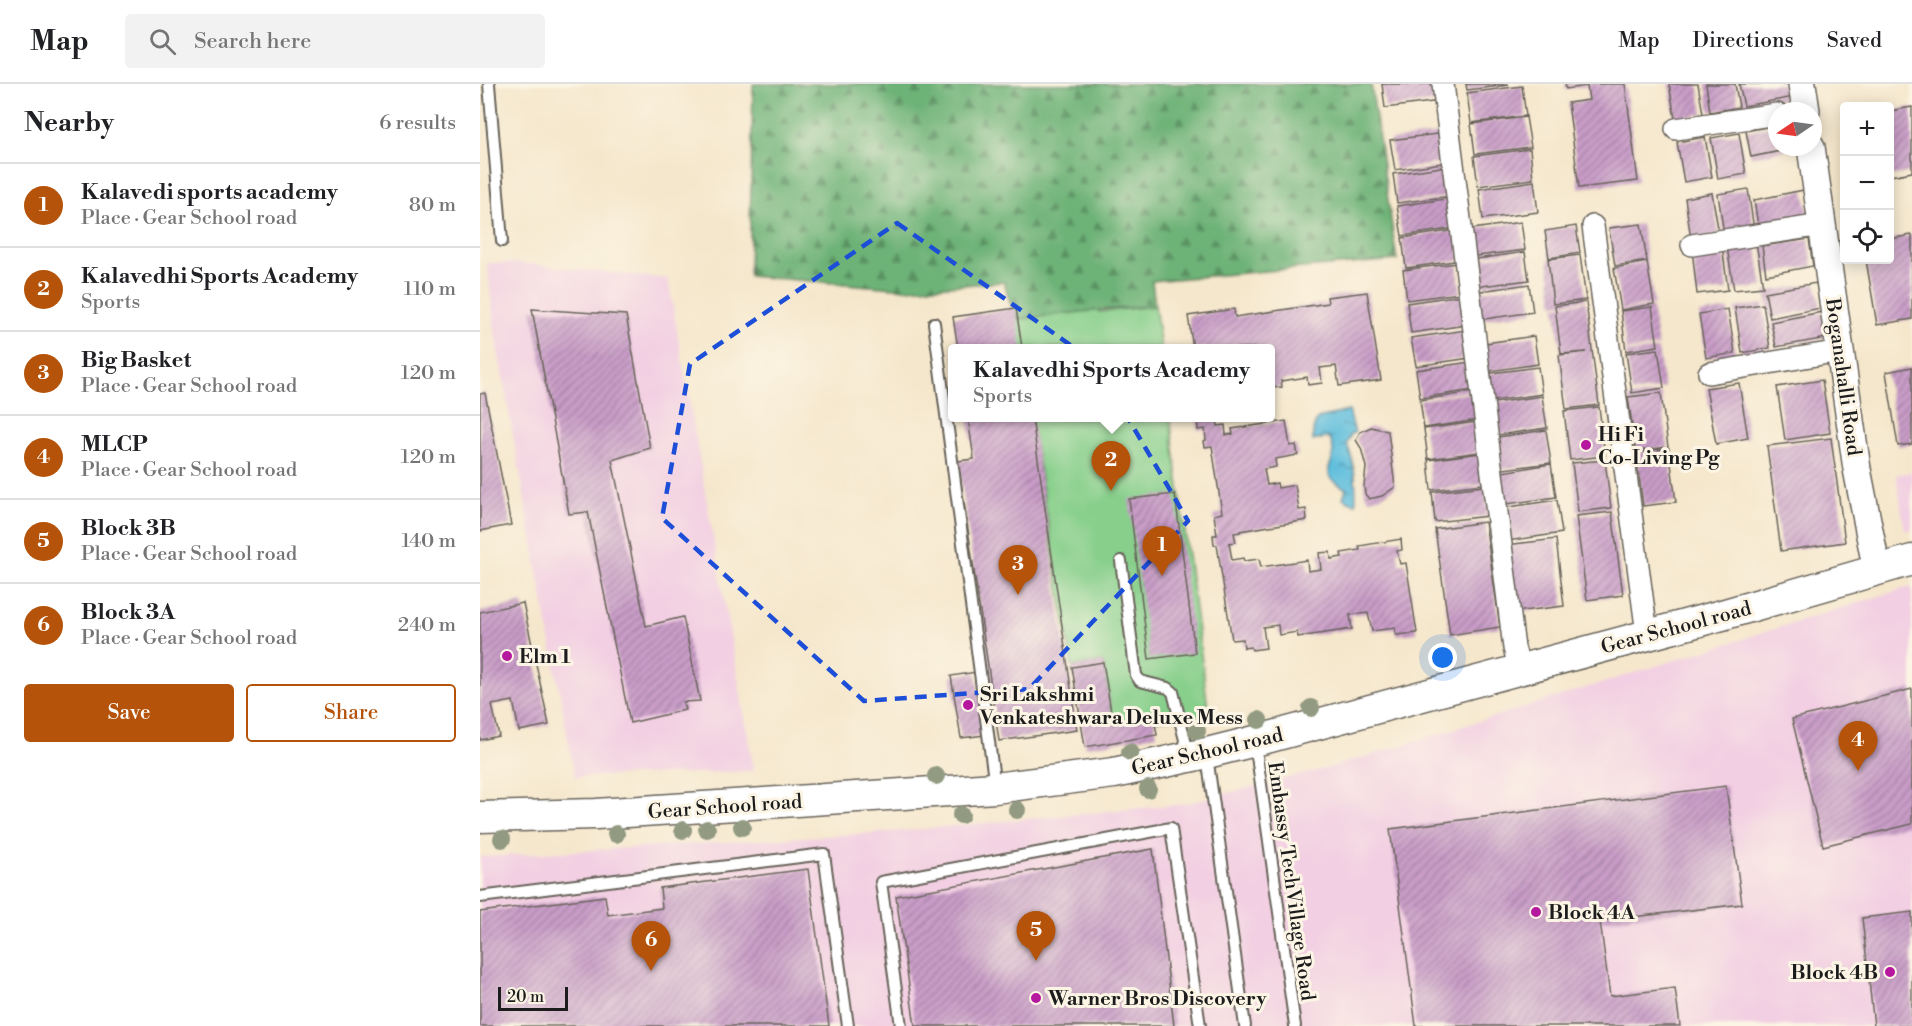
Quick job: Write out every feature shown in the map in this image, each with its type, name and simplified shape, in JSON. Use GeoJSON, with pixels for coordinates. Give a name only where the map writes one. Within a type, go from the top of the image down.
{"type":"FeatureCollection","features":[{"type":"Feature","properties":{"kind":"main road","name":"Gear School road"},"geometry":{"type":"LineString","coordinates":[[480,817],[596,814],[995,788],[1114,772],[1255,741],[1912,560]]}},
{"type":"Feature","properties":{"kind":"street"},"geometry":{"type":"LineString","coordinates":[[1443,84],[1514,648],[1520,669]]}},
{"type":"Feature","properties":{"kind":"street"},"geometry":{"type":"LineString","coordinates":[[1802,84],[1805,102]]}},
{"type":"Feature","properties":{"kind":"street"},"geometry":{"type":"LineString","coordinates":[[1676,129],[1768,115]]}},
{"type":"Feature","properties":{"kind":"street","name":"Boganahalli Road"},"geometry":{"type":"LineString","coordinates":[[1812,156],[1857,469],[1877,571]]}},
{"type":"Feature","properties":{"kind":"street"},"geometry":{"type":"LineString","coordinates":[[1692,245],[1822,225]]}},
{"type":"Feature","properties":{"kind":"street"},"geometry":{"type":"LineString","coordinates":[[1593,226],[1647,634]]}},
{"type":"Feature","properties":{"kind":"street"},"geometry":{"type":"LineString","coordinates":[[1709,373],[1840,351]]}},
{"type":"Feature","properties":{"kind":"lane"},"geometry":{"type":"LineString","coordinates":[[489,84],[502,242]]}},
{"type":"Feature","properties":{"kind":"lane"},"geometry":{"type":"LineString","coordinates":[[934,323],[995,788]]}},
{"type":"Feature","properties":{"kind":"lane"},"geometry":{"type":"LineString","coordinates":[[1121,561],[1137,675],[1140,681],[1168,688],[1173,692],[1198,755],[1245,1026]]}},
{"type":"Feature","properties":{"kind":"lane","name":"Embassy TechVillage Road"},"geometry":{"type":"LineString","coordinates":[[1255,741],[1295,1026]]}},
{"type":"Feature","properties":{"kind":"lane"},"geometry":{"type":"LineString","coordinates":[[901,1026],[881,882],[1171,828],[1200,1026]]}},
{"type":"Feature","properties":{"kind":"lane"},"geometry":{"type":"LineString","coordinates":[[480,897],[824,854],[848,1026]]}},
{"type":"Feature","properties":{"kind":"highlighted area"},"geometry":{"type":"Polygon","coordinates":[[[897,223],[1096,363],[1188,521],[1029,689],[864,701],[662,518],[690,364],[897,223]]]}},
{"type":"Feature","properties":{"kind":"shaded area"},"geometry":{"type":"Polygon","coordinates":[[[487,263],[520,263],[668,279],[754,771],[575,777],[496,340],[487,263]]]}},
{"type":"Feature","properties":{"kind":"shaded area"},"geometry":{"type":"Polygon","coordinates":[[[1912,472],[1912,529],[1905,531],[1896,475],[1912,472]]]}},
{"type":"Feature","properties":{"kind":"shaded area"},"geometry":{"type":"Polygon","coordinates":[[[1912,586],[1912,1026],[480,1026],[480,857],[890,832],[1184,804],[1332,767],[1912,586]]]}},
{"type":"Feature","properties":{"kind":"green space"},"geometry":{"type":"Polygon","coordinates":[[[753,84],[1371,84],[1397,260],[1152,281],[1155,306],[1015,320],[1004,282],[906,289],[749,276],[753,84]]]}},
{"type":"Feature","properties":{"kind":"green space"},"geometry":{"type":"Polygon","coordinates":[[[1155,306],[1160,344],[1019,344],[1015,320],[1098,310],[1099,312],[1155,306]]]}},
{"type":"Feature","properties":{"kind":"green space"},"geometry":{"type":"Polygon","coordinates":[[[1032,422],[1171,422],[1209,715],[1113,724],[1103,662],[1072,667],[1032,422]]]}},
{"type":"Feature","properties":{"kind":"water"},"geometry":{"type":"Polygon","coordinates":[[[1349,411],[1355,433],[1351,434],[1347,444],[1352,459],[1356,503],[1343,498],[1346,489],[1330,478],[1329,470],[1333,451],[1329,437],[1313,441],[1314,426],[1318,418],[1349,411]]]}},
{"type":"Feature","properties":{"kind":"building"},"geometry":{"type":"Polygon","coordinates":[[[1382,84],[1438,84],[1440,101],[1385,108],[1382,84]]]}},
{"type":"Feature","properties":{"kind":"building"},"geometry":{"type":"Polygon","coordinates":[[[1466,84],[1508,84],[1508,85],[1467,90],[1466,84]]]}},
{"type":"Feature","properties":{"kind":"building"},"geometry":{"type":"Polygon","coordinates":[[[1565,84],[1625,84],[1638,181],[1579,188],[1568,103],[1589,100],[1587,86],[1566,89],[1565,84]]]}},
{"type":"Feature","properties":{"kind":"building"},"geometry":{"type":"Polygon","coordinates":[[[1669,84],[1698,84],[1703,114],[1675,119],[1669,84]]]}},
{"type":"Feature","properties":{"kind":"building"},"geometry":{"type":"Polygon","coordinates":[[[1706,84],[1735,84],[1739,107],[1710,112],[1706,84]]]}},
{"type":"Feature","properties":{"kind":"building"},"geometry":{"type":"Polygon","coordinates":[[[1739,84],[1792,84],[1794,97],[1744,106],[1739,84]]]}},
{"type":"Feature","properties":{"kind":"building"},"geometry":{"type":"Polygon","coordinates":[[[1522,86],[1526,116],[1471,123],[1467,93],[1522,86]]]}},
{"type":"Feature","properties":{"kind":"building"},"geometry":{"type":"Polygon","coordinates":[[[1912,107],[1912,172],[1894,175],[1894,156],[1894,110],[1912,107]]]}},
{"type":"Feature","properties":{"kind":"building"},"geometry":{"type":"Polygon","coordinates":[[[1526,117],[1531,147],[1475,154],[1471,124],[1526,117]]]}},
{"type":"Feature","properties":{"kind":"building"},"geometry":{"type":"Polygon","coordinates":[[[1768,127],[1768,154],[1751,157],[1746,131],[1768,127]]]}},
{"type":"Feature","properties":{"kind":"building"},"geometry":{"type":"Polygon","coordinates":[[[1445,133],[1449,162],[1395,170],[1390,140],[1445,133]]]}},
{"type":"Feature","properties":{"kind":"building"},"geometry":{"type":"Polygon","coordinates":[[[1739,133],[1746,174],[1718,179],[1711,138],[1739,133]]]}},
{"type":"Feature","properties":{"kind":"building"},"geometry":{"type":"Polygon","coordinates":[[[1705,137],[1712,177],[1684,182],[1677,142],[1705,137]]]}},
{"type":"Feature","properties":{"kind":"building"},"geometry":{"type":"Polygon","coordinates":[[[1530,149],[1533,179],[1478,186],[1474,156],[1530,149]]]}},
{"type":"Feature","properties":{"kind":"building"},"geometry":{"type":"Polygon","coordinates":[[[1448,166],[1452,196],[1397,203],[1393,174],[1448,166]]]}},
{"type":"Feature","properties":{"kind":"building"},"geometry":{"type":"Polygon","coordinates":[[[1534,181],[1538,212],[1483,219],[1479,189],[1534,181]]]}},
{"type":"Feature","properties":{"kind":"building"},"geometry":{"type":"Polygon","coordinates":[[[1748,189],[1754,230],[1724,234],[1718,194],[1748,189]]]}},
{"type":"Feature","properties":{"kind":"building"},"geometry":{"type":"Polygon","coordinates":[[[1804,190],[1809,216],[1758,225],[1754,200],[1804,190]]]}},
{"type":"Feature","properties":{"kind":"building"},"geometry":{"type":"Polygon","coordinates":[[[1712,193],[1719,234],[1691,239],[1685,198],[1712,193]]]}},
{"type":"Feature","properties":{"kind":"building"},"geometry":{"type":"Polygon","coordinates":[[[1452,198],[1456,228],[1402,236],[1397,206],[1452,198]]]}},
{"type":"Feature","properties":{"kind":"building"},"geometry":{"type":"Polygon","coordinates":[[[1521,222],[1525,250],[1469,257],[1466,230],[1521,222]]]}},
{"type":"Feature","properties":{"kind":"building"},"geometry":{"type":"Polygon","coordinates":[[[1641,224],[1647,261],[1615,266],[1609,228],[1641,224]]]}},
{"type":"Feature","properties":{"kind":"building"},"geometry":{"type":"Polygon","coordinates":[[[1576,226],[1580,253],[1549,258],[1545,231],[1576,226]]]}},
{"type":"Feature","properties":{"kind":"building"},"geometry":{"type":"Polygon","coordinates":[[[1456,230],[1461,260],[1406,268],[1402,238],[1456,230]]]}},
{"type":"Feature","properties":{"kind":"building"},"geometry":{"type":"Polygon","coordinates":[[[1912,235],[1912,319],[1877,325],[1867,264],[1894,264],[1894,238],[1912,235]]]}},
{"type":"Feature","properties":{"kind":"building"},"geometry":{"type":"Polygon","coordinates":[[[1809,239],[1813,266],[1766,275],[1762,246],[1809,239]]]}},
{"type":"Feature","properties":{"kind":"building"},"geometry":{"type":"Polygon","coordinates":[[[1756,242],[1763,287],[1734,290],[1727,247],[1756,242]]]}},
{"type":"Feature","properties":{"kind":"building"},"geometry":{"type":"Polygon","coordinates":[[[1722,245],[1728,290],[1697,294],[1692,249],[1722,245]]]}},
{"type":"Feature","properties":{"kind":"building"},"geometry":{"type":"Polygon","coordinates":[[[1525,252],[1529,280],[1474,287],[1470,260],[1525,252]]]}},
{"type":"Feature","properties":{"kind":"building"},"geometry":{"type":"Polygon","coordinates":[[[1580,255],[1586,300],[1553,304],[1548,259],[1580,255]]]}},
{"type":"Feature","properties":{"kind":"building"},"geometry":{"type":"Polygon","coordinates":[[[1647,262],[1654,304],[1621,310],[1614,268],[1647,262]]]}},
{"type":"Feature","properties":{"kind":"building"},"geometry":{"type":"Polygon","coordinates":[[[1457,263],[1461,293],[1407,300],[1403,270],[1457,263]]]}},
{"type":"Feature","properties":{"kind":"building"},"geometry":{"type":"Polygon","coordinates":[[[1816,283],[1821,308],[1770,318],[1765,292],[1816,283]]]}},
{"type":"Feature","properties":{"kind":"building"},"geometry":{"type":"Polygon","coordinates":[[[1529,284],[1533,312],[1478,320],[1474,292],[1529,284]]]}},
{"type":"Feature","properties":{"kind":"building"},"geometry":{"type":"Polygon","coordinates":[[[1367,292],[1381,380],[1339,386],[1336,366],[1320,368],[1322,383],[1308,385],[1307,377],[1281,381],[1282,387],[1275,388],[1275,344],[1192,344],[1188,316],[1234,309],[1235,317],[1328,303],[1327,297],[1367,292]]]}},
{"type":"Feature","properties":{"kind":"building"},"geometry":{"type":"Polygon","coordinates":[[[1462,295],[1466,325],[1411,333],[1407,303],[1462,295]]]}},
{"type":"Feature","properties":{"kind":"building"},"geometry":{"type":"Polygon","coordinates":[[[1586,302],[1599,405],[1566,409],[1559,355],[1586,352],[1561,354],[1555,306],[1586,302]]]}},
{"type":"Feature","properties":{"kind":"building"},"geometry":{"type":"Polygon","coordinates":[[[1763,304],[1770,348],[1742,353],[1735,308],[1763,304]]]}},
{"type":"Feature","properties":{"kind":"building"},"geometry":{"type":"Polygon","coordinates":[[[1652,307],[1658,346],[1626,351],[1621,311],[1652,307]]]}},
{"type":"Feature","properties":{"kind":"building"},"geometry":{"type":"Polygon","coordinates":[[[1016,308],[1021,344],[957,344],[953,317],[1016,308]]]}},
{"type":"Feature","properties":{"kind":"building"},"geometry":{"type":"Polygon","coordinates":[[[532,309],[626,315],[650,448],[612,460],[646,626],[683,617],[700,701],[683,702],[685,710],[630,723],[588,512],[569,514],[532,309]]]}},
{"type":"Feature","properties":{"kind":"building"},"geometry":{"type":"Polygon","coordinates":[[[1728,309],[1735,353],[1706,358],[1699,314],[1728,309]]]}},
{"type":"Feature","properties":{"kind":"building"},"geometry":{"type":"Polygon","coordinates":[[[1822,312],[1827,338],[1776,347],[1771,322],[1822,312]]]}},
{"type":"Feature","properties":{"kind":"building"},"geometry":{"type":"Polygon","coordinates":[[[1466,330],[1470,358],[1416,366],[1411,338],[1466,330]]]}},
{"type":"Feature","properties":{"kind":"building"},"geometry":{"type":"Polygon","coordinates":[[[1534,336],[1538,364],[1483,372],[1479,344],[1534,336]]]}},
{"type":"Feature","properties":{"kind":"building"},"geometry":{"type":"Polygon","coordinates":[[[1658,349],[1664,388],[1632,393],[1626,353],[1658,349]]]}},
{"type":"Feature","properties":{"kind":"building"},"geometry":{"type":"Polygon","coordinates":[[[1470,362],[1474,390],[1420,398],[1416,370],[1470,362]]]}},
{"type":"Feature","properties":{"kind":"building"},"geometry":{"type":"Polygon","coordinates":[[[1538,367],[1542,394],[1487,402],[1483,374],[1538,367]]]}},
{"type":"Feature","properties":{"kind":"building"},"geometry":{"type":"Polygon","coordinates":[[[1912,367],[1912,444],[1898,446],[1886,372],[1912,367]]]}},
{"type":"Feature","properties":{"kind":"building"},"geometry":{"type":"Polygon","coordinates":[[[1822,380],[1830,433],[1785,440],[1777,387],[1822,380]]]}},
{"type":"Feature","properties":{"kind":"building"},"geometry":{"type":"Polygon","coordinates":[[[1739,383],[1748,438],[1716,444],[1706,388],[1739,383]]]}},
{"type":"Feature","properties":{"kind":"building"},"geometry":{"type":"Polygon","coordinates":[[[1474,392],[1478,420],[1424,428],[1420,400],[1474,392]]]}},
{"type":"Feature","properties":{"kind":"building"},"geometry":{"type":"Polygon","coordinates":[[[485,393],[511,525],[480,531],[480,394],[485,393]]]}},
{"type":"Feature","properties":{"kind":"building"},"geometry":{"type":"Polygon","coordinates":[[[1661,393],[1668,447],[1636,451],[1628,397],[1661,393]]]}},
{"type":"Feature","properties":{"kind":"building"},"geometry":{"type":"Polygon","coordinates":[[[1542,396],[1547,428],[1491,436],[1487,404],[1542,396]]]}},
{"type":"Feature","properties":{"kind":"building","name":"Hi Fi Co-Living Pg"},"geometry":{"type":"Polygon","coordinates":[[[1599,407],[1605,456],[1570,460],[1564,411],[1599,407]]]}},
{"type":"Feature","properties":{"kind":"building"},"geometry":{"type":"Polygon","coordinates":[[[1286,421],[1290,446],[1296,445],[1298,455],[1275,459],[1276,467],[1264,469],[1267,485],[1277,483],[1278,488],[1295,485],[1299,510],[1306,509],[1307,520],[1234,533],[1236,542],[1229,543],[1232,560],[1259,559],[1261,567],[1307,560],[1308,571],[1321,569],[1319,553],[1330,552],[1331,559],[1342,557],[1341,553],[1360,550],[1359,546],[1401,539],[1402,550],[1397,551],[1400,564],[1406,563],[1417,633],[1396,635],[1395,628],[1372,631],[1368,613],[1350,615],[1352,629],[1298,637],[1297,632],[1279,635],[1278,625],[1263,627],[1266,648],[1252,650],[1251,647],[1244,648],[1243,639],[1232,640],[1217,545],[1214,545],[1213,535],[1217,535],[1214,515],[1222,513],[1212,446],[1205,447],[1205,429],[1198,430],[1197,422],[1218,422],[1218,426],[1225,425],[1226,435],[1233,434],[1232,429],[1286,421]]]}},
{"type":"Feature","properties":{"kind":"building"},"geometry":{"type":"Polygon","coordinates":[[[969,422],[1033,422],[1077,730],[999,741],[958,461],[974,459],[969,422]]]}},
{"type":"Feature","properties":{"kind":"building"},"geometry":{"type":"Polygon","coordinates":[[[1477,422],[1480,452],[1428,459],[1424,429],[1477,422]]]}},
{"type":"Feature","properties":{"kind":"building"},"geometry":{"type":"Polygon","coordinates":[[[1371,427],[1388,431],[1395,487],[1382,496],[1369,499],[1364,487],[1366,467],[1361,448],[1356,440],[1360,432],[1371,427]]]}},
{"type":"Feature","properties":{"kind":"building"},"geometry":{"type":"Polygon","coordinates":[[[1546,430],[1551,463],[1496,470],[1491,438],[1546,430]]]}},
{"type":"Feature","properties":{"kind":"building"},"geometry":{"type":"Polygon","coordinates":[[[1831,438],[1845,542],[1781,551],[1767,446],[1831,438]]]}},
{"type":"Feature","properties":{"kind":"building"},"geometry":{"type":"Polygon","coordinates":[[[1669,448],[1676,502],[1643,506],[1636,453],[1669,448]]]}},
{"type":"Feature","properties":{"kind":"building"},"geometry":{"type":"Polygon","coordinates":[[[1481,453],[1484,484],[1431,490],[1428,460],[1481,453]]]}},
{"type":"Feature","properties":{"kind":"building"},"geometry":{"type":"Polygon","coordinates":[[[1605,460],[1611,508],[1578,512],[1572,463],[1605,460]]]}},
{"type":"Feature","properties":{"kind":"building"},"geometry":{"type":"Polygon","coordinates":[[[1551,464],[1556,497],[1500,505],[1496,473],[1551,464]]]}},
{"type":"Feature","properties":{"kind":"building"},"geometry":{"type":"Polygon","coordinates":[[[1485,486],[1488,516],[1435,522],[1432,492],[1485,486]]]}},
{"type":"Feature","properties":{"kind":"building"},"geometry":{"type":"Polygon","coordinates":[[[1175,494],[1195,653],[1149,659],[1129,499],[1175,494]]]}},
{"type":"Feature","properties":{"kind":"building"},"geometry":{"type":"Polygon","coordinates":[[[1557,500],[1562,533],[1507,541],[1502,508],[1557,500]]]}},
{"type":"Feature","properties":{"kind":"building"},"geometry":{"type":"Polygon","coordinates":[[[1612,512],[1623,595],[1587,600],[1576,516],[1612,512]]]}},
{"type":"Feature","properties":{"kind":"building"},"geometry":{"type":"Polygon","coordinates":[[[1485,522],[1500,627],[1450,635],[1435,529],[1485,522]]]}},
{"type":"Feature","properties":{"kind":"building"},"geometry":{"type":"Polygon","coordinates":[[[1556,539],[1564,606],[1514,612],[1506,545],[1556,539]]]}},
{"type":"Feature","properties":{"kind":"building","name":"Elm 1"},"geometry":{"type":"Polygon","coordinates":[[[523,603],[549,725],[519,731],[513,701],[492,705],[499,736],[480,740],[480,612],[523,603]]]}},
{"type":"Feature","properties":{"kind":"building"},"geometry":{"type":"Polygon","coordinates":[[[1103,662],[1113,724],[1154,717],[1157,735],[1085,747],[1072,667],[1103,662]]]}},
{"type":"Feature","properties":{"kind":"building","name":"Sri Lakshmi Venkateshwara Deluxe Mess"},"geometry":{"type":"Polygon","coordinates":[[[976,672],[985,735],[961,738],[951,676],[976,672]]]}},
{"type":"Feature","properties":{"kind":"building"},"geometry":{"type":"Polygon","coordinates":[[[1912,689],[1912,824],[1823,846],[1792,719],[1912,689]]]}},
{"type":"Feature","properties":{"kind":"building","name":"Block 4A"},"geometry":{"type":"Polygon","coordinates":[[[1726,786],[1742,904],[1600,921],[1610,996],[1675,988],[1680,1026],[1416,1026],[1390,829],[1726,786]]]}},
{"type":"Feature","properties":{"kind":"building"},"geometry":{"type":"Polygon","coordinates":[[[1153,849],[1174,1026],[915,1026],[896,896],[1153,849]]]}},
{"type":"Feature","properties":{"kind":"building"},"geometry":{"type":"Polygon","coordinates":[[[808,869],[829,1026],[480,1026],[480,912],[605,896],[608,915],[662,908],[660,888],[808,869]]]}},
{"type":"Feature","properties":{"kind":"building","name":"Block 4B"},"geometry":{"type":"Polygon","coordinates":[[[1912,912],[1912,1026],[1874,1026],[1862,918],[1912,912]]]}},
{"type":"Feature","properties":{"kind":"place","name":"Hi Fi Co-Living Pg"},"geometry":{"type":"Point","coordinates":[1586,445]}},
{"type":"Feature","properties":{"kind":"place","name":"Kalavedhi Sports Academy"},"geometry":{"type":"Point","coordinates":[1111,491]}},
{"type":"Feature","properties":{"kind":"place","name":"Kalavedi sports academy"},"geometry":{"type":"Point","coordinates":[1162,576]}},
{"type":"Feature","properties":{"kind":"place","name":"Big Basket"},"geometry":{"type":"Point","coordinates":[1018,595]}},
{"type":"Feature","properties":{"kind":"place","name":"Elm 1"},"geometry":{"type":"Point","coordinates":[507,656]}},
{"type":"Feature","properties":{"kind":"place","name":"Sri Lakshmi Venkateshwara Deluxe Mess"},"geometry":{"type":"Point","coordinates":[968,705]}},
{"type":"Feature","properties":{"kind":"place","name":"MLCP"},"geometry":{"type":"Point","coordinates":[1858,771]}},
{"type":"Feature","properties":{"kind":"place","name":"Block 4A"},"geometry":{"type":"Point","coordinates":[1536,912]}},
{"type":"Feature","properties":{"kind":"place","name":"Block 3B"},"geometry":{"type":"Point","coordinates":[1036,961]}},
{"type":"Feature","properties":{"kind":"place","name":"Block 3A"},"geometry":{"type":"Point","coordinates":[651,971]}},
{"type":"Feature","properties":{"kind":"place","name":"Block 4B"},"geometry":{"type":"Point","coordinates":[1890,972]}},
{"type":"Feature","properties":{"kind":"place","name":"Warner Bros Discovery"},"geometry":{"type":"Point","coordinates":[1036,998]}}]}
